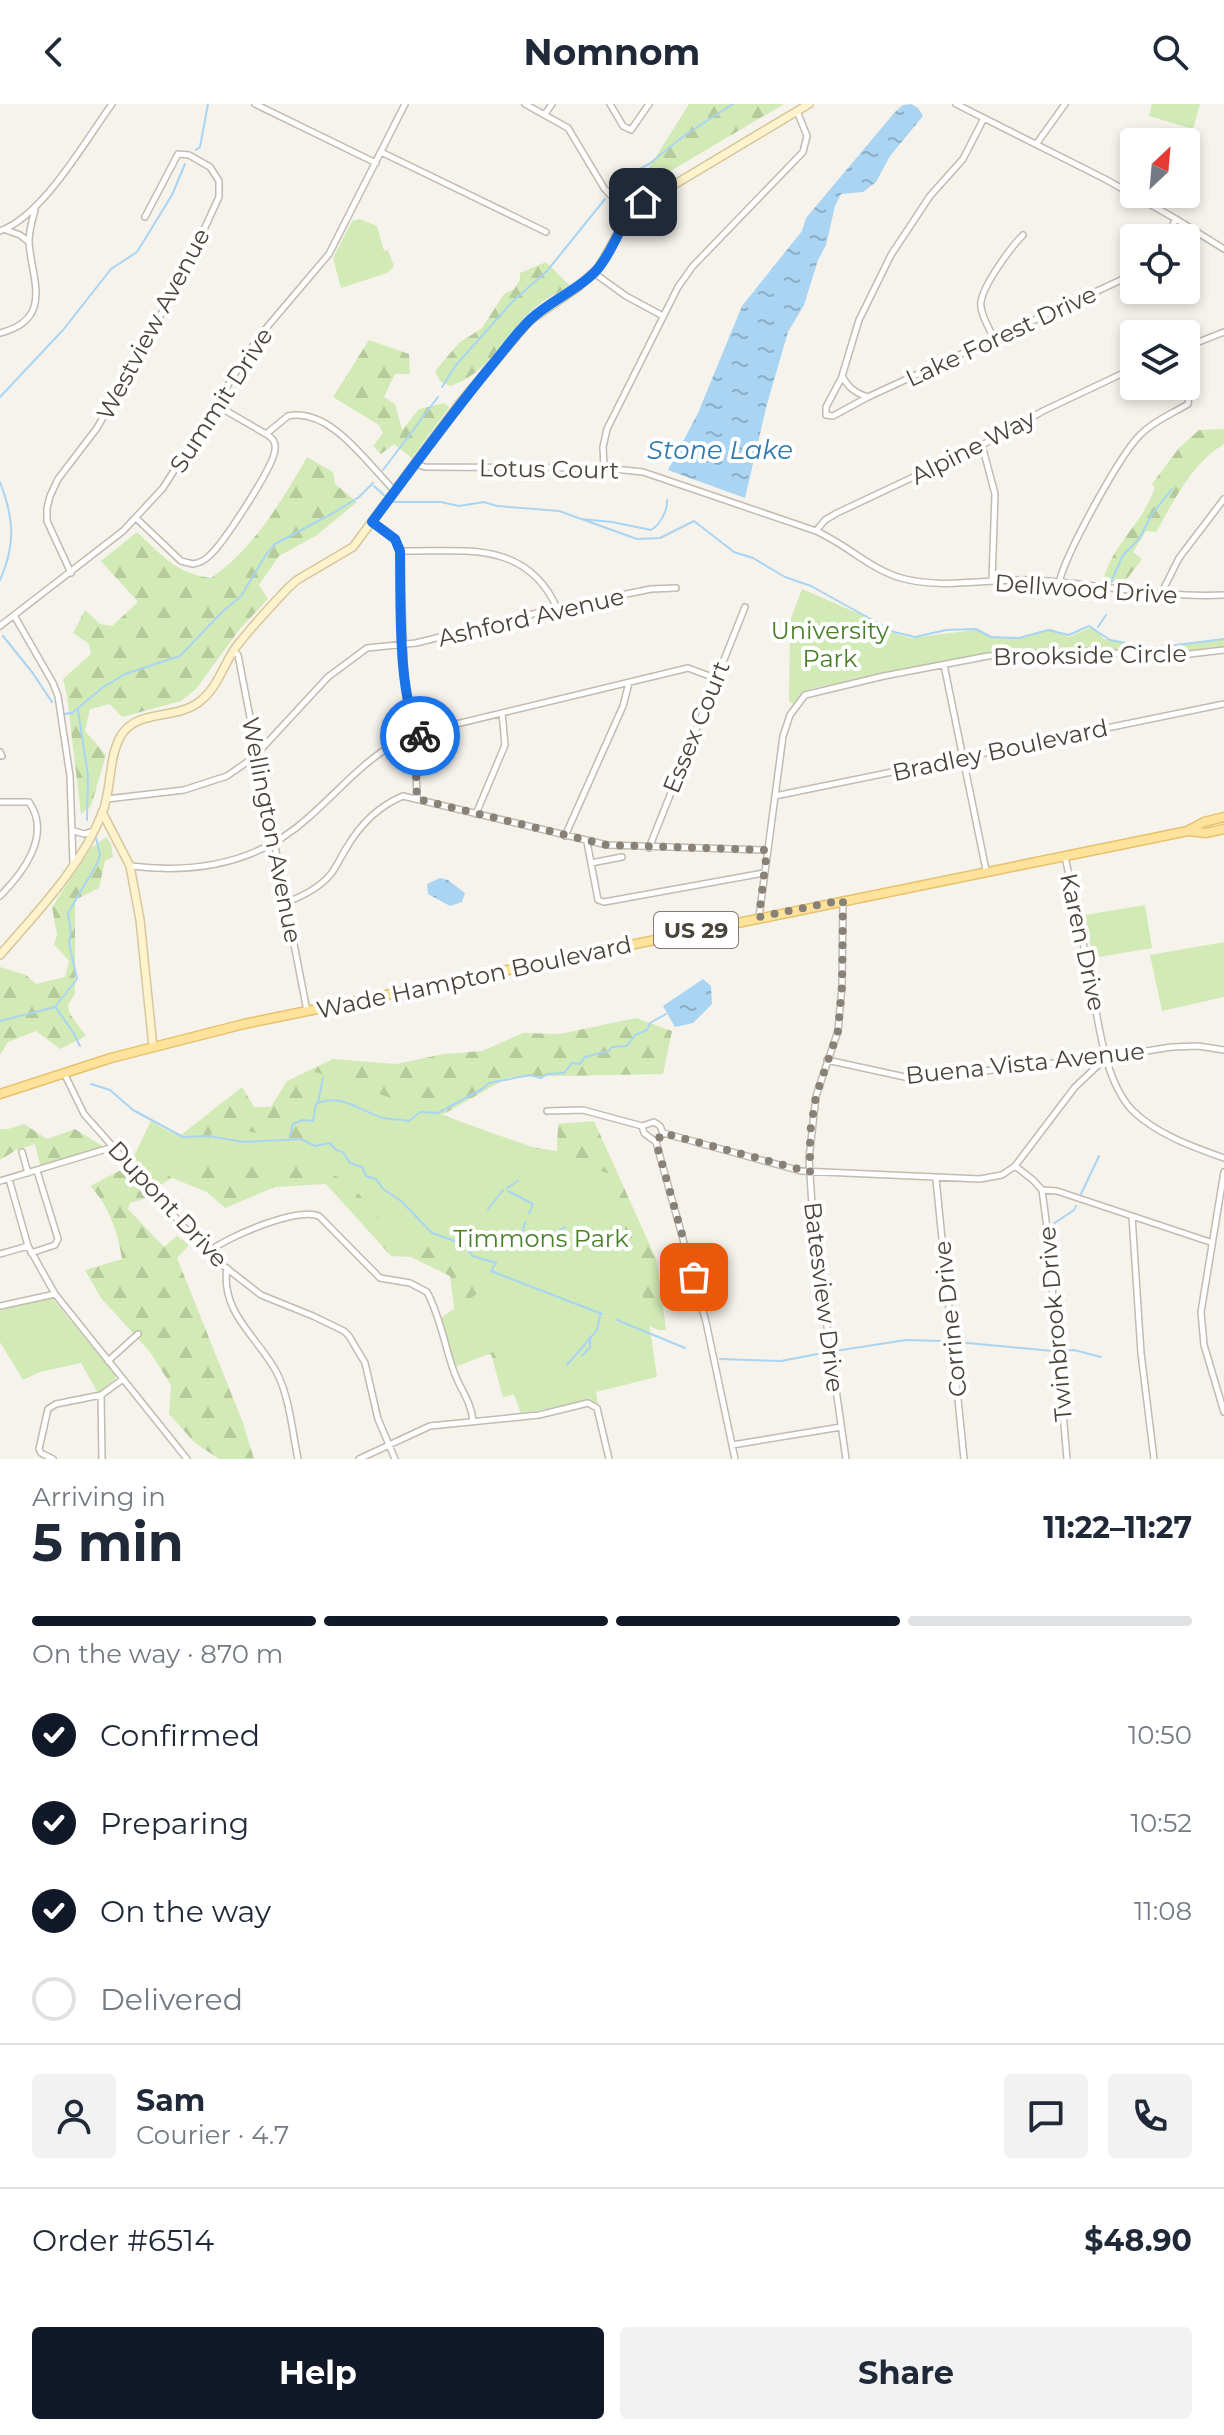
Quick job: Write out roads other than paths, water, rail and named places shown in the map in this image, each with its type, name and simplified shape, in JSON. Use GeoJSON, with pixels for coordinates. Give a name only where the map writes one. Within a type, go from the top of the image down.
{"type":"FeatureCollection","features":[{"type":"Feature","properties":{"kind":"main road","name":"Wade Hampton Boulevard"},"geometry":{"type":"LineString","coordinates":[[1188,831],[1204,822],[1224,817]]}},
{"type":"Feature","properties":{"kind":"main road","name":"Wade Hampton Boulevard"},"geometry":{"type":"LineString","coordinates":[[0,1094],[153,1047],[244,1024],[986,870],[1188,831],[1206,833],[1224,829]]}},
{"type":"Feature","properties":{"kind":"street"},"geometry":{"type":"LineString","coordinates":[[3,230],[35,209],[112,104]]}},
{"type":"Feature","properties":{"kind":"street"},"geometry":{"type":"LineString","coordinates":[[255,104],[376,163]]}},
{"type":"Feature","properties":{"kind":"street","name":"Summit Drive"},"geometry":{"type":"LineString","coordinates":[[0,626],[71,573],[136,518],[178,466],[257,339],[329,254],[405,104]]}},
{"type":"Feature","properties":{"kind":"street"},"geometry":{"type":"LineString","coordinates":[[525,104],[571,131],[604,188],[629,215]]}},
{"type":"Feature","properties":{"kind":"street"},"geometry":{"type":"LineString","coordinates":[[545,114],[552,104]]}},
{"type":"Feature","properties":{"kind":"street"},"geometry":{"type":"LineString","coordinates":[[610,104],[623,126],[631,130],[649,104]]}},
{"type":"Feature","properties":{"kind":"street"},"geometry":{"type":"LineString","coordinates":[[1,951],[58,887],[92,832],[102,812],[115,753],[124,731],[137,721],[183,711],[197,703],[211,690],[233,651],[297,580],[353,547],[459,404],[529,321],[594,273],[629,215],[665,188],[809,104]]}},
{"type":"Feature","properties":{"kind":"street"},"geometry":{"type":"LineString","coordinates":[[956,104],[1037,143],[1176,219],[1224,249]]}},
{"type":"Feature","properties":{"kind":"street"},"geometry":{"type":"LineString","coordinates":[[1037,143],[1065,104]]}},
{"type":"Feature","properties":{"kind":"street"},"geometry":{"type":"LineString","coordinates":[[604,468],[603,447],[607,429],[663,316],[693,266],[803,152],[807,136],[797,111]]}},
{"type":"Feature","properties":{"kind":"street","name":"Lake Forest Drive"},"geometry":{"type":"LineString","coordinates":[[984,118],[963,159],[930,196],[891,255],[859,320],[842,376],[826,407],[826,415],[833,416],[1120,280]]}},
{"type":"Feature","properties":{"kind":"street"},"geometry":{"type":"LineString","coordinates":[[381,152],[546,232]]}},
{"type":"Feature","properties":{"kind":"street","name":"Westview Avenue"},"geometry":{"type":"LineString","coordinates":[[71,573],[47,521],[50,496],[58,479],[97,428],[183,275],[219,197],[217,176],[205,162],[185,153],[178,154],[145,217]]}},
{"type":"Feature","properties":{"kind":"street"},"geometry":{"type":"LineString","coordinates":[[0,333],[19,325],[35,305],[37,285],[29,243],[35,209]]}},
{"type":"Feature","properties":{"kind":"street"},"geometry":{"type":"LineString","coordinates":[[1173,224],[1176,219]]}},
{"type":"Feature","properties":{"kind":"street"},"geometry":{"type":"LineString","coordinates":[[3,230],[20,235],[29,243]]}},
{"type":"Feature","properties":{"kind":"street"},"geometry":{"type":"LineString","coordinates":[[994,339],[981,300],[1003,260],[1023,235]]}},
{"type":"Feature","properties":{"kind":"street"},"geometry":{"type":"LineString","coordinates":[[594,273],[626,296],[663,316]]}},
{"type":"Feature","properties":{"kind":"street"},"geometry":{"type":"LineString","coordinates":[[1200,341],[1224,332]]}},
{"type":"Feature","properties":{"kind":"street","name":"Alpine Way"},"geometry":{"type":"LineString","coordinates":[[816,531],[821,523],[837,513],[982,445],[1120,374]]}},
{"type":"Feature","properties":{"kind":"street"},"geometry":{"type":"LineString","coordinates":[[842,376],[853,391],[868,397]]}},
{"type":"Feature","properties":{"kind":"street"},"geometry":{"type":"LineString","coordinates":[[1059,583],[1068,556],[1130,446],[1157,420],[1188,404],[1188,400]]}},
{"type":"Feature","properties":{"kind":"street"},"geometry":{"type":"LineString","coordinates":[[136,518],[181,561],[196,564],[206,559],[233,525],[273,458],[276,445],[273,438],[216,405]]}},
{"type":"Feature","properties":{"kind":"street"},"geometry":{"type":"LineString","coordinates":[[266,434],[288,416],[310,417],[351,441],[395,491]]}},
{"type":"Feature","properties":{"kind":"street"},"geometry":{"type":"LineString","coordinates":[[982,445],[995,494],[992,581]]}},
{"type":"Feature","properties":{"kind":"street","name":"Lotus Court"},"geometry":{"type":"LineString","coordinates":[[416,464],[453,468],[604,468],[661,476],[816,531]]}},
{"type":"Feature","properties":{"kind":"street"},"geometry":{"type":"LineString","coordinates":[[1161,594],[1179,558],[1224,499]]}},
{"type":"Feature","properties":{"kind":"street"},"geometry":{"type":"LineString","coordinates":[[372,522],[395,539],[400,551],[406,696],[420,738],[415,741]]}},
{"type":"Feature","properties":{"kind":"street","name":"Dellwood Drive"},"geometry":{"type":"LineString","coordinates":[[816,531],[833,538],[880,569],[906,579],[936,583],[1059,583],[1161,594],[1224,595]]}},
{"type":"Feature","properties":{"kind":"street"},"geometry":{"type":"LineString","coordinates":[[400,551],[494,554],[513,559],[540,579],[557,608]]}},
{"type":"Feature","properties":{"kind":"street","name":"Ashford Avenue"},"geometry":{"type":"LineString","coordinates":[[106,799],[184,790],[217,781],[235,771],[257,753],[314,691],[347,661],[372,646],[403,645],[557,608],[651,589],[676,588]]}},
{"type":"Feature","properties":{"kind":"street","name":"Essex Court"},"geometry":{"type":"LineString","coordinates":[[649,848],[745,607]]}},
{"type":"Feature","properties":{"kind":"street"},"geometry":{"type":"LineString","coordinates":[[15,617],[58,696],[67,745],[74,831],[73,864]]}},
{"type":"Feature","properties":{"kind":"street","name":"Brookside Circle"},"geometry":{"type":"LineString","coordinates":[[759,917],[786,725],[795,706],[805,695],[988,656],[1063,651],[1164,657],[1224,650]]}},
{"type":"Feature","properties":{"kind":"street","name":"Wellington Avenue"},"geometry":{"type":"LineString","coordinates":[[233,651],[238,655],[307,1012]]}},
{"type":"Feature","properties":{"kind":"street"},"geometry":{"type":"LineString","coordinates":[[944,665],[986,870]]}},
{"type":"Feature","properties":{"kind":"street"},"geometry":{"type":"LineString","coordinates":[[130,866],[164,870],[207,867],[233,861],[275,842],[308,818],[382,750],[417,732],[688,668],[715,678]]}},
{"type":"Feature","properties":{"kind":"street"},"geometry":{"type":"LineString","coordinates":[[565,836],[623,706],[629,683]]}},
{"type":"Feature","properties":{"kind":"street","name":"Bradley Boulevard"},"geometry":{"type":"LineString","coordinates":[[775,796],[1224,704]]}},
{"type":"Feature","properties":{"kind":"street"},"geometry":{"type":"LineString","coordinates":[[476,814],[505,745],[501,713]]}},
{"type":"Feature","properties":{"kind":"street"},"geometry":{"type":"LineString","coordinates":[[409,736],[415,741],[417,799]]}},
{"type":"Feature","properties":{"kind":"street"},"geometry":{"type":"LineString","coordinates":[[287,902],[323,882],[334,870],[356,832],[379,810],[400,797],[587,842],[649,848],[767,850]]}},
{"type":"Feature","properties":{"kind":"street"},"geometry":{"type":"LineString","coordinates":[[0,802],[29,802],[36,815],[37,839],[30,856],[0,896]]}},
{"type":"Feature","properties":{"kind":"street"},"geometry":{"type":"LineString","coordinates":[[102,812],[130,866],[140,920],[153,1047]]}},
{"type":"Feature","properties":{"kind":"street"},"geometry":{"type":"LineString","coordinates":[[74,831],[92,832]]}},
{"type":"Feature","properties":{"kind":"street"},"geometry":{"type":"LineString","coordinates":[[587,842],[598,900],[604,902],[764,873]]}},
{"type":"Feature","properties":{"kind":"street","name":"Karen Drive"},"geometry":{"type":"LineString","coordinates":[[1065,855],[1114,1082],[1133,1110],[1159,1129],[1224,1158]]}},
{"type":"Feature","properties":{"kind":"street"},"geometry":{"type":"LineString","coordinates":[[591,863],[622,857]]}},
{"type":"Feature","properties":{"kind":"street","name":"Batesview Drive"},"geometry":{"type":"LineString","coordinates":[[843,900],[841,1007],[838,1031],[812,1117],[810,1172],[814,1236],[846,1459]]}},
{"type":"Feature","properties":{"kind":"street","name":"Buena Vista Avenue"},"geometry":{"type":"LineString","coordinates":[[827,1060],[914,1079],[1188,1046],[1224,1050]]}},
{"type":"Feature","properties":{"kind":"street"},"geometry":{"type":"LineString","coordinates":[[663,1133],[810,1172],[936,1179],[995,1178],[1015,1166],[1075,1087],[1107,1057]]}},
{"type":"Feature","properties":{"kind":"street","name":"Dupont Drive"},"geometry":{"type":"LineString","coordinates":[[64,1073],[84,1114],[207,1253],[261,1295],[313,1316],[349,1336],[365,1363],[378,1419],[395,1459]]}},
{"type":"Feature","properties":{"kind":"street"},"geometry":{"type":"LineString","coordinates":[[547,1111],[583,1110],[642,1126],[654,1122],[663,1133]]}},
{"type":"Feature","properties":{"kind":"street"},"geometry":{"type":"LineString","coordinates":[[642,1126],[644,1133],[656,1142],[706,1322],[735,1459]]}},
{"type":"Feature","properties":{"kind":"street"},"geometry":{"type":"LineString","coordinates":[[656,1142],[663,1133]]}},
{"type":"Feature","properties":{"kind":"street"},"geometry":{"type":"LineString","coordinates":[[0,1181],[113,1147]]}},
{"type":"Feature","properties":{"kind":"street"},"geometry":{"type":"LineString","coordinates":[[22,1152],[28,1173]]}},
{"type":"Feature","properties":{"kind":"street"},"geometry":{"type":"LineString","coordinates":[[1015,1166],[1042,1190],[1057,1191],[1210,1242]]}},
{"type":"Feature","properties":{"kind":"street"},"geometry":{"type":"LineString","coordinates":[[0,1254],[55,1245],[58,1239],[37,1171]]}},
{"type":"Feature","properties":{"kind":"street"},"geometry":{"type":"LineString","coordinates":[[1224,1173],[1210,1242],[1201,1324],[1206,1354],[1224,1412]]}},
{"type":"Feature","properties":{"kind":"street"},"geometry":{"type":"LineString","coordinates":[[9,1179],[29,1249],[55,1294],[187,1459]]}},
{"type":"Feature","properties":{"kind":"street","name":"Corrine Drive"},"geometry":{"type":"LineString","coordinates":[[936,1179],[964,1459]]}},
{"type":"Feature","properties":{"kind":"street","name":"Twinbrook Drive"},"geometry":{"type":"LineString","coordinates":[[1042,1190],[1067,1459]]}},
{"type":"Feature","properties":{"kind":"street"},"geometry":{"type":"LineString","coordinates":[[207,1253],[226,1240],[264,1226],[309,1213],[319,1216],[380,1278],[410,1283],[427,1292],[440,1323],[454,1374],[470,1401],[473,1421]]}},
{"type":"Feature","properties":{"kind":"street"},"geometry":{"type":"LineString","coordinates":[[1132,1216],[1141,1353],[1154,1459]]}},
{"type":"Feature","properties":{"kind":"street"},"geometry":{"type":"LineString","coordinates":[[227,1268],[227,1292],[236,1315],[273,1366],[281,1383],[298,1459]]}},
{"type":"Feature","properties":{"kind":"street"},"geometry":{"type":"LineString","coordinates":[[0,1306],[55,1294]]}},
{"type":"Feature","properties":{"kind":"street"},"geometry":{"type":"LineString","coordinates":[[108,1361],[138,1334]]}},
{"type":"Feature","properties":{"kind":"street"},"geometry":{"type":"LineString","coordinates":[[37,1459],[46,1412],[50,1407],[101,1395],[123,1379]]}},
{"type":"Feature","properties":{"kind":"street"},"geometry":{"type":"LineString","coordinates":[[101,1395],[102,1459]]}},
{"type":"Feature","properties":{"kind":"street"},"geometry":{"type":"LineString","coordinates":[[359,1459],[430,1426],[545,1413],[584,1404],[594,1406],[609,1459]]}},
{"type":"Feature","properties":{"kind":"street"},"geometry":{"type":"LineString","coordinates":[[732,1445],[841,1427]]}},
{"type":"Feature","properties":{"kind":"street"},"geometry":{"type":"LineString","coordinates":[[39,1449],[53,1459]]}},
{"type":"Feature","properties":{"kind":"water","name":"Stone Lake"},"geometry":{"type":"Polygon","coordinates":[[[911,104],[923,116],[890,156],[876,182],[863,192],[841,194],[835,206],[826,245],[804,305],[788,332],[745,498],[668,470],[698,413],[742,306],[802,231],[806,218],[895,112],[903,105],[911,104]]]}},
{"type":"Feature","properties":{"kind":"water"},"geometry":{"type":"Polygon","coordinates":[[[440,878],[448,880],[465,893],[462,902],[450,906],[428,894],[427,884],[440,878]]]}},
{"type":"Feature","properties":{"kind":"water"},"geometry":{"type":"Polygon","coordinates":[[[703,979],[711,986],[712,1004],[693,1023],[675,1027],[663,1006],[703,979]]]}},
{"type":"Feature","properties":{"kind":"waterway"},"geometry":{"type":"LineString","coordinates":[[196,150],[200,147],[208,104]]}},
{"type":"Feature","properties":{"kind":"waterway"},"geometry":{"type":"LineString","coordinates":[[613,189],[625,177],[649,164],[685,135],[733,104]]}},
{"type":"Feature","properties":{"kind":"waterway"},"geometry":{"type":"LineString","coordinates":[[0,397],[63,330],[111,269],[137,252],[172,195],[185,164]]}},
{"type":"Feature","properties":{"kind":"waterway"},"geometry":{"type":"LineString","coordinates":[[442,387],[456,365],[512,302],[547,271],[605,199]]}},
{"type":"Feature","properties":{"kind":"waterway"},"geometry":{"type":"LineString","coordinates":[[383,470],[438,397]]}},
{"type":"Feature","properties":{"kind":"waterway"},"geometry":{"type":"LineString","coordinates":[[0,482],[11,531],[9,555],[0,580]]}},
{"type":"Feature","properties":{"kind":"waterway"},"geometry":{"type":"LineString","coordinates":[[64,714],[72,713],[125,674],[180,656],[241,596],[275,544],[335,512],[359,497],[373,483]]}},
{"type":"Feature","properties":{"kind":"waterway"},"geometry":{"type":"LineString","coordinates":[[374,486],[385,496]]}},
{"type":"Feature","properties":{"kind":"waterway"},"geometry":{"type":"LineString","coordinates":[[1111,582],[1123,555],[1139,539],[1152,514],[1172,489]]}},
{"type":"Feature","properties":{"kind":"waterway"},"geometry":{"type":"LineString","coordinates":[[581,519],[651,530],[663,517],[667,500]]}},
{"type":"Feature","properties":{"kind":"waterway"},"geometry":{"type":"LineString","coordinates":[[394,502],[441,502],[459,506],[484,502],[497,506],[559,511],[637,539],[660,538],[694,521],[734,552],[811,586],[894,632],[915,637],[946,630],[976,629],[991,637],[1019,638],[1048,630],[1069,635],[1089,626],[1110,640],[1153,648],[1224,639]]}},
{"type":"Feature","properties":{"kind":"waterway"},"geometry":{"type":"LineString","coordinates":[[1098,627],[1106,615]]}},
{"type":"Feature","properties":{"kind":"waterway"},"geometry":{"type":"LineString","coordinates":[[3,636],[52,702]]}},
{"type":"Feature","properties":{"kind":"waterway"},"geometry":{"type":"LineString","coordinates":[[78,710],[88,776],[87,820]]}},
{"type":"Feature","properties":{"kind":"waterway"},"geometry":{"type":"LineString","coordinates":[[0,1021],[55,1007],[77,979],[69,943],[68,913],[98,862],[100,854],[96,838]]}},
{"type":"Feature","properties":{"kind":"waterway"},"geometry":{"type":"LineString","coordinates":[[56,1008],[80,1046]]}},
{"type":"Feature","properties":{"kind":"waterway"},"geometry":{"type":"LineString","coordinates":[[290,1136],[293,1124],[303,1120],[313,1121],[316,1104],[325,1101],[342,1101],[383,1118],[409,1121],[420,1112],[438,1113],[489,1083],[530,1075],[541,1078],[547,1074],[564,1073],[572,1063],[580,1064],[585,1057],[609,1051],[612,1047],[627,1046],[635,1035],[647,1030],[650,1023],[666,1014]]}},
{"type":"Feature","properties":{"kind":"waterway"},"geometry":{"type":"LineString","coordinates":[[318,1102],[323,1078]]}},
{"type":"Feature","properties":{"kind":"waterway"},"geometry":{"type":"LineString","coordinates":[[91,1084],[110,1090],[133,1110],[183,1137],[209,1136],[244,1142],[301,1139],[315,1146],[330,1143],[343,1152],[350,1163],[362,1167],[366,1176],[376,1179],[383,1189],[401,1201],[432,1233],[463,1244],[473,1256],[496,1263],[491,1271],[602,1314]]}},
{"type":"Feature","properties":{"kind":"waterway"},"geometry":{"type":"LineString","coordinates":[[1081,1194],[1099,1156]]}},
{"type":"Feature","properties":{"kind":"waterway"},"geometry":{"type":"LineString","coordinates":[[507,1188],[518,1181]]}},
{"type":"Feature","properties":{"kind":"waterway"},"geometry":{"type":"LineString","coordinates":[[488,1209],[503,1190]]}},
{"type":"Feature","properties":{"kind":"waterway"},"geometry":{"type":"LineString","coordinates":[[508,1191],[533,1204],[529,1214]]}},
{"type":"Feature","properties":{"kind":"waterway"},"geometry":{"type":"LineString","coordinates":[[1053,1224],[1076,1206]]}},
{"type":"Feature","properties":{"kind":"waterway"},"geometry":{"type":"LineString","coordinates":[[525,1222],[523,1246],[552,1236],[565,1227]]}},
{"type":"Feature","properties":{"kind":"waterway"},"geometry":{"type":"LineString","coordinates":[[567,1365],[597,1330],[600,1315]]}},
{"type":"Feature","properties":{"kind":"waterway"},"geometry":{"type":"LineString","coordinates":[[617,1320],[685,1348]]}},
{"type":"Feature","properties":{"kind":"waterway"},"geometry":{"type":"LineString","coordinates":[[582,1356],[590,1347],[590,1337]]}},
{"type":"Feature","properties":{"kind":"waterway"},"geometry":{"type":"LineString","coordinates":[[835,1351],[906,1340],[941,1341]]}},
{"type":"Feature","properties":{"kind":"waterway"},"geometry":{"type":"LineString","coordinates":[[957,1342],[1052,1351]]}},
{"type":"Feature","properties":{"kind":"waterway"},"geometry":{"type":"LineString","coordinates":[[1061,1351],[1074,1350],[1101,1357]]}},
{"type":"Feature","properties":{"kind":"waterway"},"geometry":{"type":"LineString","coordinates":[[720,1359],[781,1361],[823,1353]]}},
{"type":"Feature","properties":{"kind":"park label","name":"University Park"},"geometry":{"type":"Point","coordinates":[830,644]}},
{"type":"Feature","properties":{"kind":"park label","name":"Timmons Park"},"geometry":{"type":"Point","coordinates":[541,1238]}}]}
